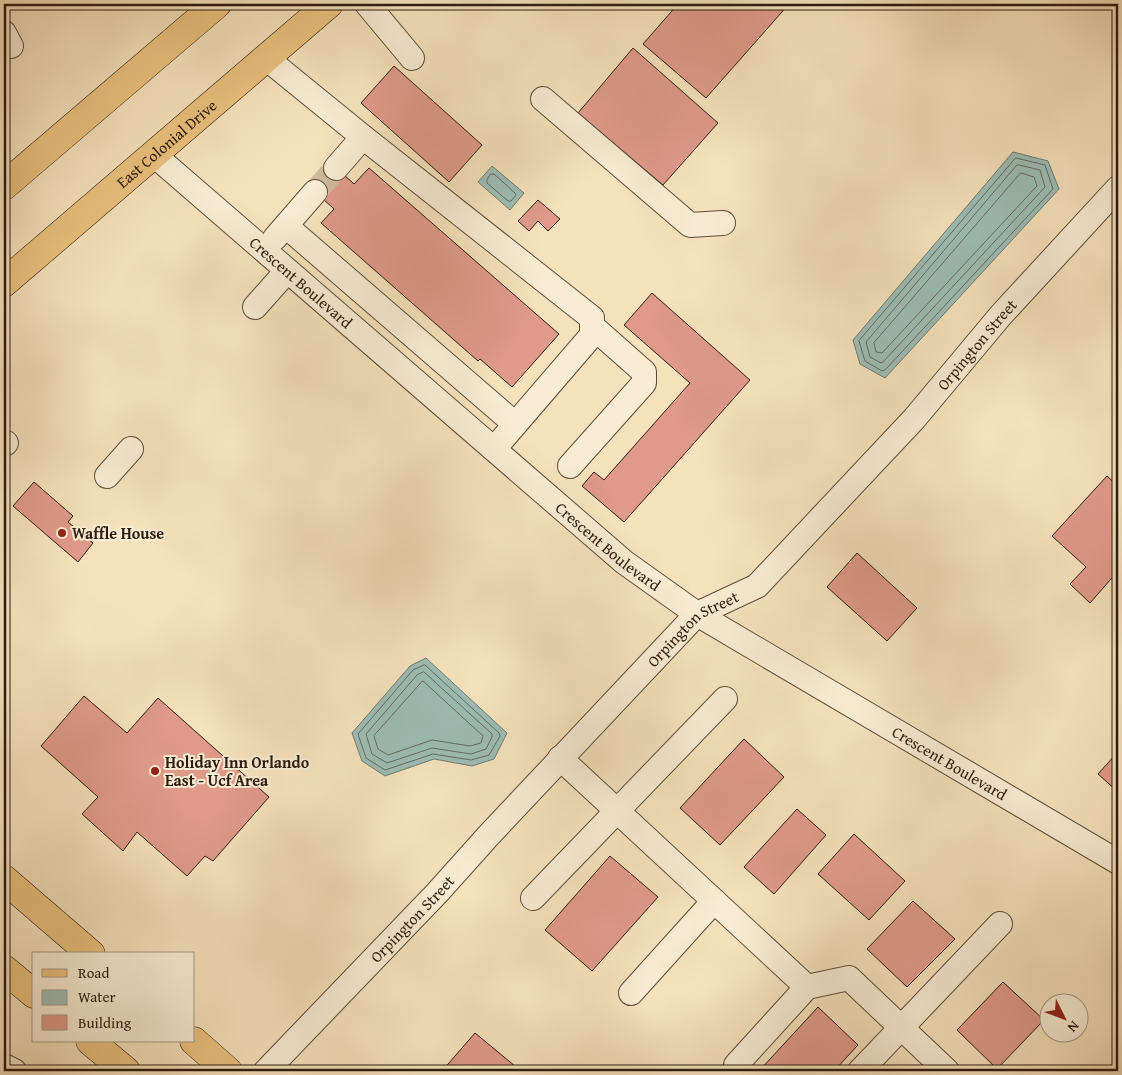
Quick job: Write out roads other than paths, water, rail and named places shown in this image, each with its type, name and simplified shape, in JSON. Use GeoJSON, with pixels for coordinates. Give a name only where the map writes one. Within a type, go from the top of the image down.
{"type":"FeatureCollection","features":[{"type":"Feature","properties":{"kind":"main road"},"geometry":{"type":"LineString","coordinates":[[4,186],[217,4]]}},
{"type":"Feature","properties":{"kind":"main road","name":"East Colonial Drive"},"geometry":{"type":"LineString","coordinates":[[4,283],[329,4]]}},
{"type":"Feature","properties":{"kind":"main road"},"geometry":{"type":"LineString","coordinates":[[4,879],[89,952]]}},
{"type":"Feature","properties":{"kind":"main road"},"geometry":{"type":"LineString","coordinates":[[4,969],[32,992]]}},
{"type":"Feature","properties":{"kind":"main road"},"geometry":{"type":"LineString","coordinates":[[91,1042],[126,1071]]}},
{"type":"Feature","properties":{"kind":"main road"},"geometry":{"type":"LineString","coordinates":[[195,1042],[228,1071]]}},
{"type":"Feature","properties":{"kind":"street"},"geometry":{"type":"LineString","coordinates":[[367,4],[412,58]]}},
{"type":"Feature","properties":{"kind":"street"},"geometry":{"type":"LineString","coordinates":[[266,58],[592,322],[644,372],[644,383],[570,466]]}},
{"type":"Feature","properties":{"kind":"street"},"geometry":{"type":"LineString","coordinates":[[543,98],[690,225],[724,223]]}},
{"type":"Feature","properties":{"kind":"street"},"geometry":{"type":"LineString","coordinates":[[336,168],[363,137]]}},
{"type":"Feature","properties":{"kind":"street","name":"Crescent Boulevard"},"geometry":{"type":"LineString","coordinates":[[153,154],[624,562],[698,614],[1118,862]]}},
{"type":"Feature","properties":{"kind":"street","name":"Orpington Street"},"geometry":{"type":"LineString","coordinates":[[266,1071],[698,614],[758,586],[914,419],[1002,315],[1118,188]]}},
{"type":"Feature","properties":{"kind":"street"},"geometry":{"type":"LineString","coordinates":[[264,250],[315,192]]}},
{"type":"Feature","properties":{"kind":"street"},"geometry":{"type":"LineString","coordinates":[[286,226],[515,424]]}},
{"type":"Feature","properties":{"kind":"street"},"geometry":{"type":"LineString","coordinates":[[256,306],[287,271]]}},
{"type":"Feature","properties":{"kind":"street"},"geometry":{"type":"LineString","coordinates":[[494,449],[592,335],[592,322]]}},
{"type":"Feature","properties":{"kind":"street"},"geometry":{"type":"LineString","coordinates":[[107,476],[131,449]]}},
{"type":"Feature","properties":{"kind":"street"},"geometry":{"type":"LineString","coordinates":[[533,898],[725,699]]}},
{"type":"Feature","properties":{"kind":"street"},"geometry":{"type":"LineString","coordinates":[[560,758],[807,987]]}},
{"type":"Feature","properties":{"kind":"street"},"geometry":{"type":"LineString","coordinates":[[631,993],[714,901]]}},
{"type":"Feature","properties":{"kind":"street"},"geometry":{"type":"LineString","coordinates":[[860,1071],[1000,924]]}},
{"type":"Feature","properties":{"kind":"street"},"geometry":{"type":"LineString","coordinates":[[736,1065],[807,987],[849,978],[947,1071]]}},
{"type":"Feature","properties":{"kind":"street"},"geometry":{"type":"LineString","coordinates":[[4,1066],[14,1071]]}},
{"type":"Feature","properties":{"kind":"water"},"geometry":{"type":"Polygon","coordinates":[[[1013,152],[1048,161],[1059,189],[885,378],[860,364],[853,340],[1013,152]]]}},
{"type":"Feature","properties":{"kind":"water"},"geometry":{"type":"Polygon","coordinates":[[[492,166],[524,193],[510,210],[478,182],[492,166]]]}},
{"type":"Feature","properties":{"kind":"water"},"geometry":{"type":"Polygon","coordinates":[[[426,658],[507,733],[494,759],[472,766],[434,759],[385,776],[362,761],[352,733],[410,666],[426,658]]]}},
{"type":"Feature","properties":{"kind":"tunnel"},"geometry":{"type":"LineString","coordinates":[[315,192],[336,168]]}},
{"type":"Feature","properties":{"kind":"place","name":"Waffle House"},"geometry":{"type":"Point","coordinates":[62,533]}},
{"type":"Feature","properties":{"kind":"place","name":"Holiday Inn Orlando East - Ucf Area"},"geometry":{"type":"Point","coordinates":[155,771]}}]}
